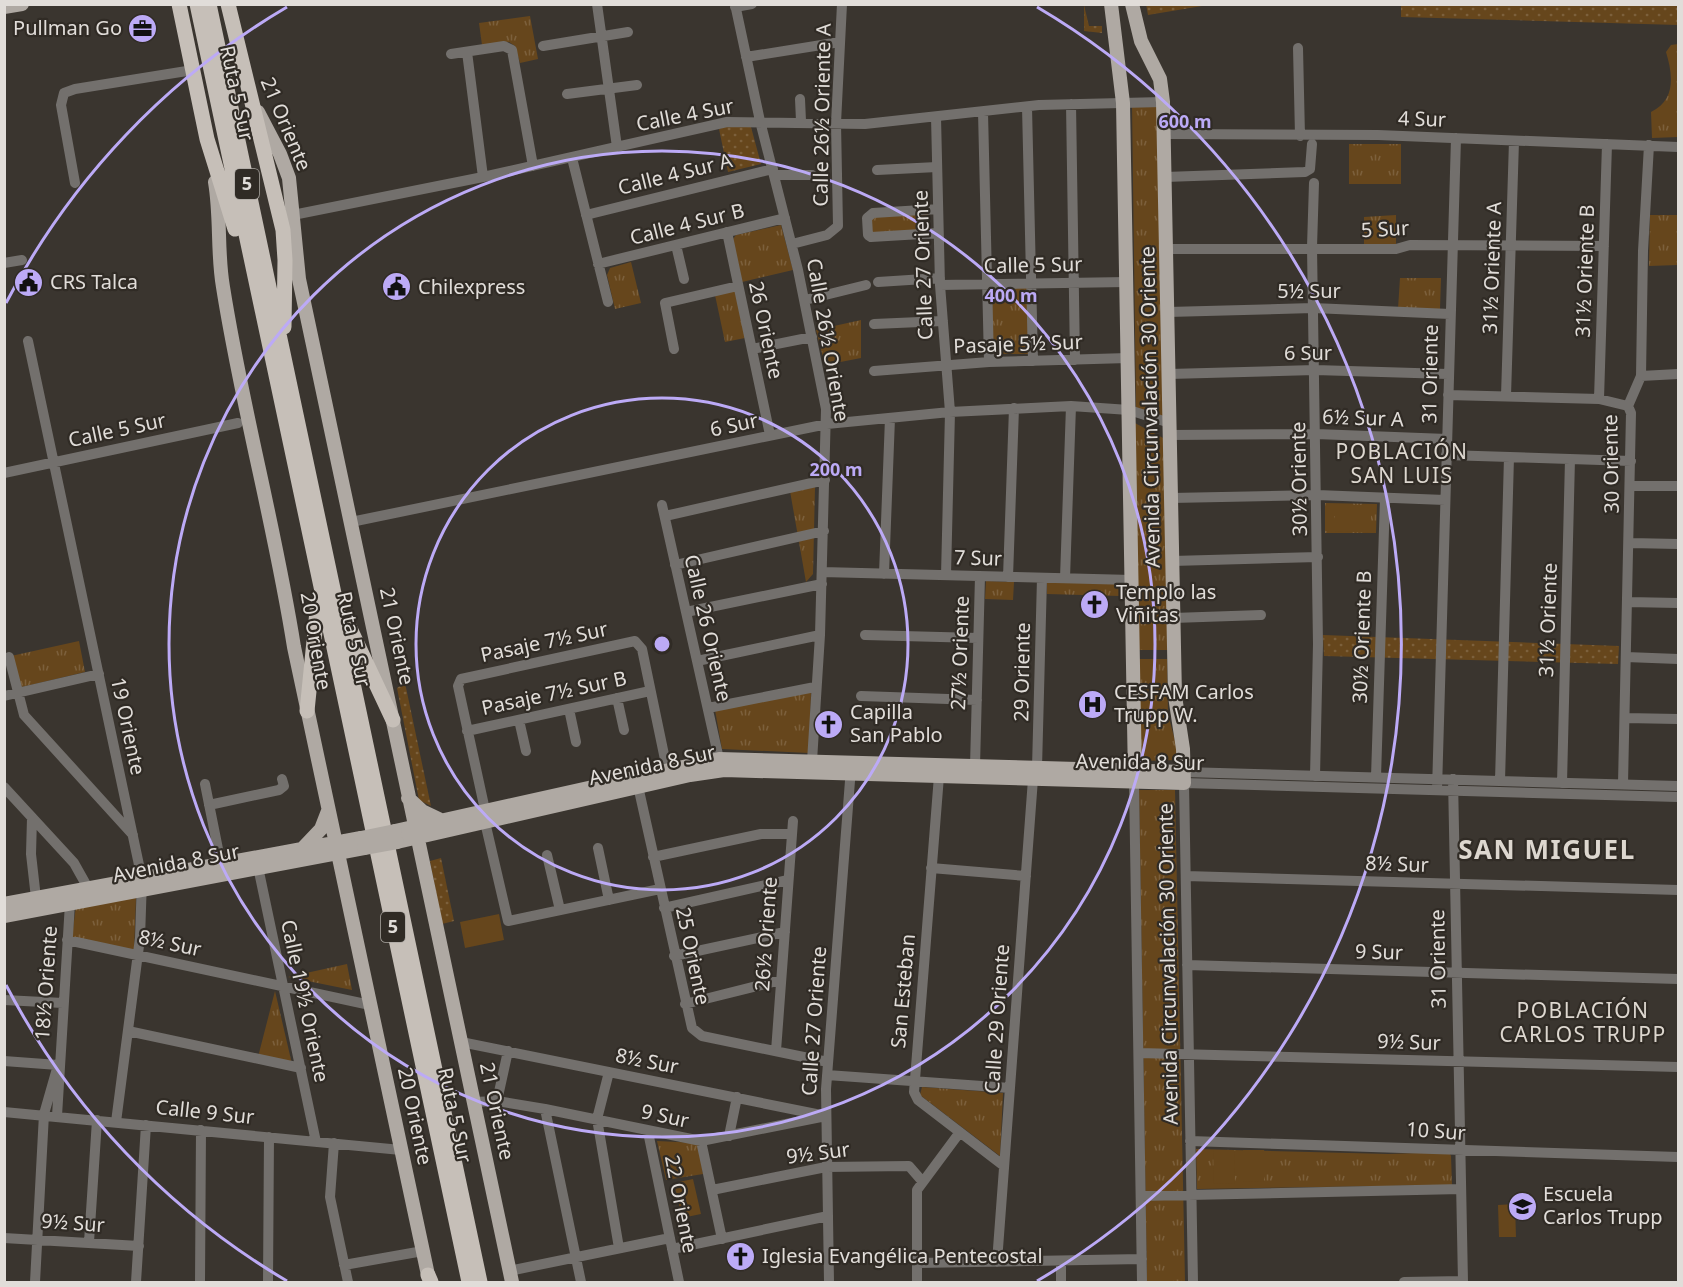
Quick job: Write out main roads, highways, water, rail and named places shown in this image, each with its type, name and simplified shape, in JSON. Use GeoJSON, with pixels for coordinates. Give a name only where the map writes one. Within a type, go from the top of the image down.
{"type":"FeatureCollection","features":[{"type":"Feature","properties":{"kind":"highway"},"geometry":{"type":"LineString","coordinates":[[167,4],[182,22]]}},
{"type":"Feature","properties":{"kind":"highway","name":"20 Oriente"},"geometry":{"type":"LineString","coordinates":[[179,4],[207,139]]}},
{"type":"Feature","properties":{"kind":"highway","name":"Ruta 5 Sur"},"geometry":{"type":"LineString","coordinates":[[197,4],[469,1282]]}},
{"type":"Feature","properties":{"kind":"highway","name":"Ruta 5 Sur"},"geometry":{"type":"LineString","coordinates":[[209,4],[480,1282]]}},
{"type":"Feature","properties":{"kind":"highway","name":"21 Oriente"},"geometry":{"type":"LineString","coordinates":[[228,4],[250,97]]}},
{"type":"Feature","properties":{"kind":"highway"},"geometry":{"type":"LineString","coordinates":[[250,97],[284,240],[285,363]]}},
{"type":"Feature","properties":{"kind":"highway"},"geometry":{"type":"LineString","coordinates":[[207,139],[260,303]]}},
{"type":"Feature","properties":{"kind":"highway"},"geometry":{"type":"LineString","coordinates":[[307,711],[308,684],[316,630],[318,572]]}},
{"type":"Feature","properties":{"kind":"highway"},"geometry":{"type":"LineString","coordinates":[[332,584],[393,720]]}},
{"type":"Feature","properties":{"kind":"main road"},"geometry":{"type":"LineString","coordinates":[[4,8],[22,4]]}},
{"type":"Feature","properties":{"kind":"main road","name":"Avenida Circunvalación 30 Oriente"},"geometry":{"type":"LineString","coordinates":[[1132,4],[1141,41],[1160,79],[1162,102],[1167,249],[1175,705],[1184,777]]}},
{"type":"Feature","properties":{"kind":"main road"},"geometry":{"type":"LineString","coordinates":[[1112,10],[1135,20]]}},
{"type":"Feature","properties":{"kind":"main road","name":"Avenida Circunvalación 30 Oriente"},"geometry":{"type":"LineString","coordinates":[[1112,10],[1123,103],[1135,776]]}},
{"type":"Feature","properties":{"kind":"main road","name":"21 Oriente"},"geometry":{"type":"LineString","coordinates":[[250,97],[286,170],[299,279],[511,1277]]}},
{"type":"Feature","properties":{"kind":"main road","name":"20 Oriente"},"geometry":{"type":"LineString","coordinates":[[207,139],[220,215],[223,289],[282,569],[307,711],[429,1280]]}},
{"type":"Feature","properties":{"kind":"main road","name":"Avenida 8 Sur"},"geometry":{"type":"LineString","coordinates":[[4,904],[88,888],[142,884],[258,867],[445,826],[667,769],[719,759],[812,761],[851,769],[939,776],[1035,773],[1184,777]]}},
{"type":"Feature","properties":{"kind":"main road","name":"Avenida 8 Sur"},"geometry":{"type":"LineString","coordinates":[[485,816],[702,772],[732,769],[975,766],[1035,773]]}},
{"type":"Feature","properties":{"kind":"main road"},"geometry":{"type":"LineString","coordinates":[[408,798],[422,811],[445,826],[431,846],[422,865]]}},
{"type":"Feature","properties":{"kind":"main road"},"geometry":{"type":"LineString","coordinates":[[300,851],[321,829],[328,809]]}},
{"type":"Feature","properties":{"kind":"main road","name":"Avenida 8 Sur"},"geometry":{"type":"LineString","coordinates":[[4,916],[70,903],[221,864],[300,851],[337,848]]}},
{"type":"Feature","properties":{"kind":"place","name":"Pullman Go"},"geometry":{"type":"Point","coordinates":[143,28]}},
{"type":"Feature","properties":{"kind":"place","name":"CRS Talca"},"geometry":{"type":"Point","coordinates":[29,282]}},
{"type":"Feature","properties":{"kind":"place","name":"Chilexpress"},"geometry":{"type":"Point","coordinates":[397,287]}},
{"type":"Feature","properties":{"kind":"place","name":"Templo las Viñitas"},"geometry":{"type":"Point","coordinates":[1095,604]}},
{"type":"Feature","properties":{"kind":"place","name":"CESFAM Carlos Trupp W."},"geometry":{"type":"Point","coordinates":[1093,704]}},
{"type":"Feature","properties":{"kind":"place","name":"Capilla San Pablo"},"geometry":{"type":"Point","coordinates":[829,724]}},
{"type":"Feature","properties":{"kind":"place","name":"Escuela Carlos Trupp"},"geometry":{"type":"Point","coordinates":[1522,1206]}},
{"type":"Feature","properties":{"kind":"place","name":"Iglesia Evangélica Pentecostal"},"geometry":{"type":"Point","coordinates":[741,1256]}},
{"type":"Feature","properties":{"kind":"district","name":"POBLACIÓN SAN LUIS"},"geometry":{"type":"Point","coordinates":[1402,464]}},
{"type":"Feature","properties":{"kind":"district","name":"SAN MIGUEL"},"geometry":{"type":"Point","coordinates":[1547,850]}},
{"type":"Feature","properties":{"kind":"district","name":"POBLACIÓN CARLOS TRUPP"},"geometry":{"type":"Point","coordinates":[1583,1023]}}]}
